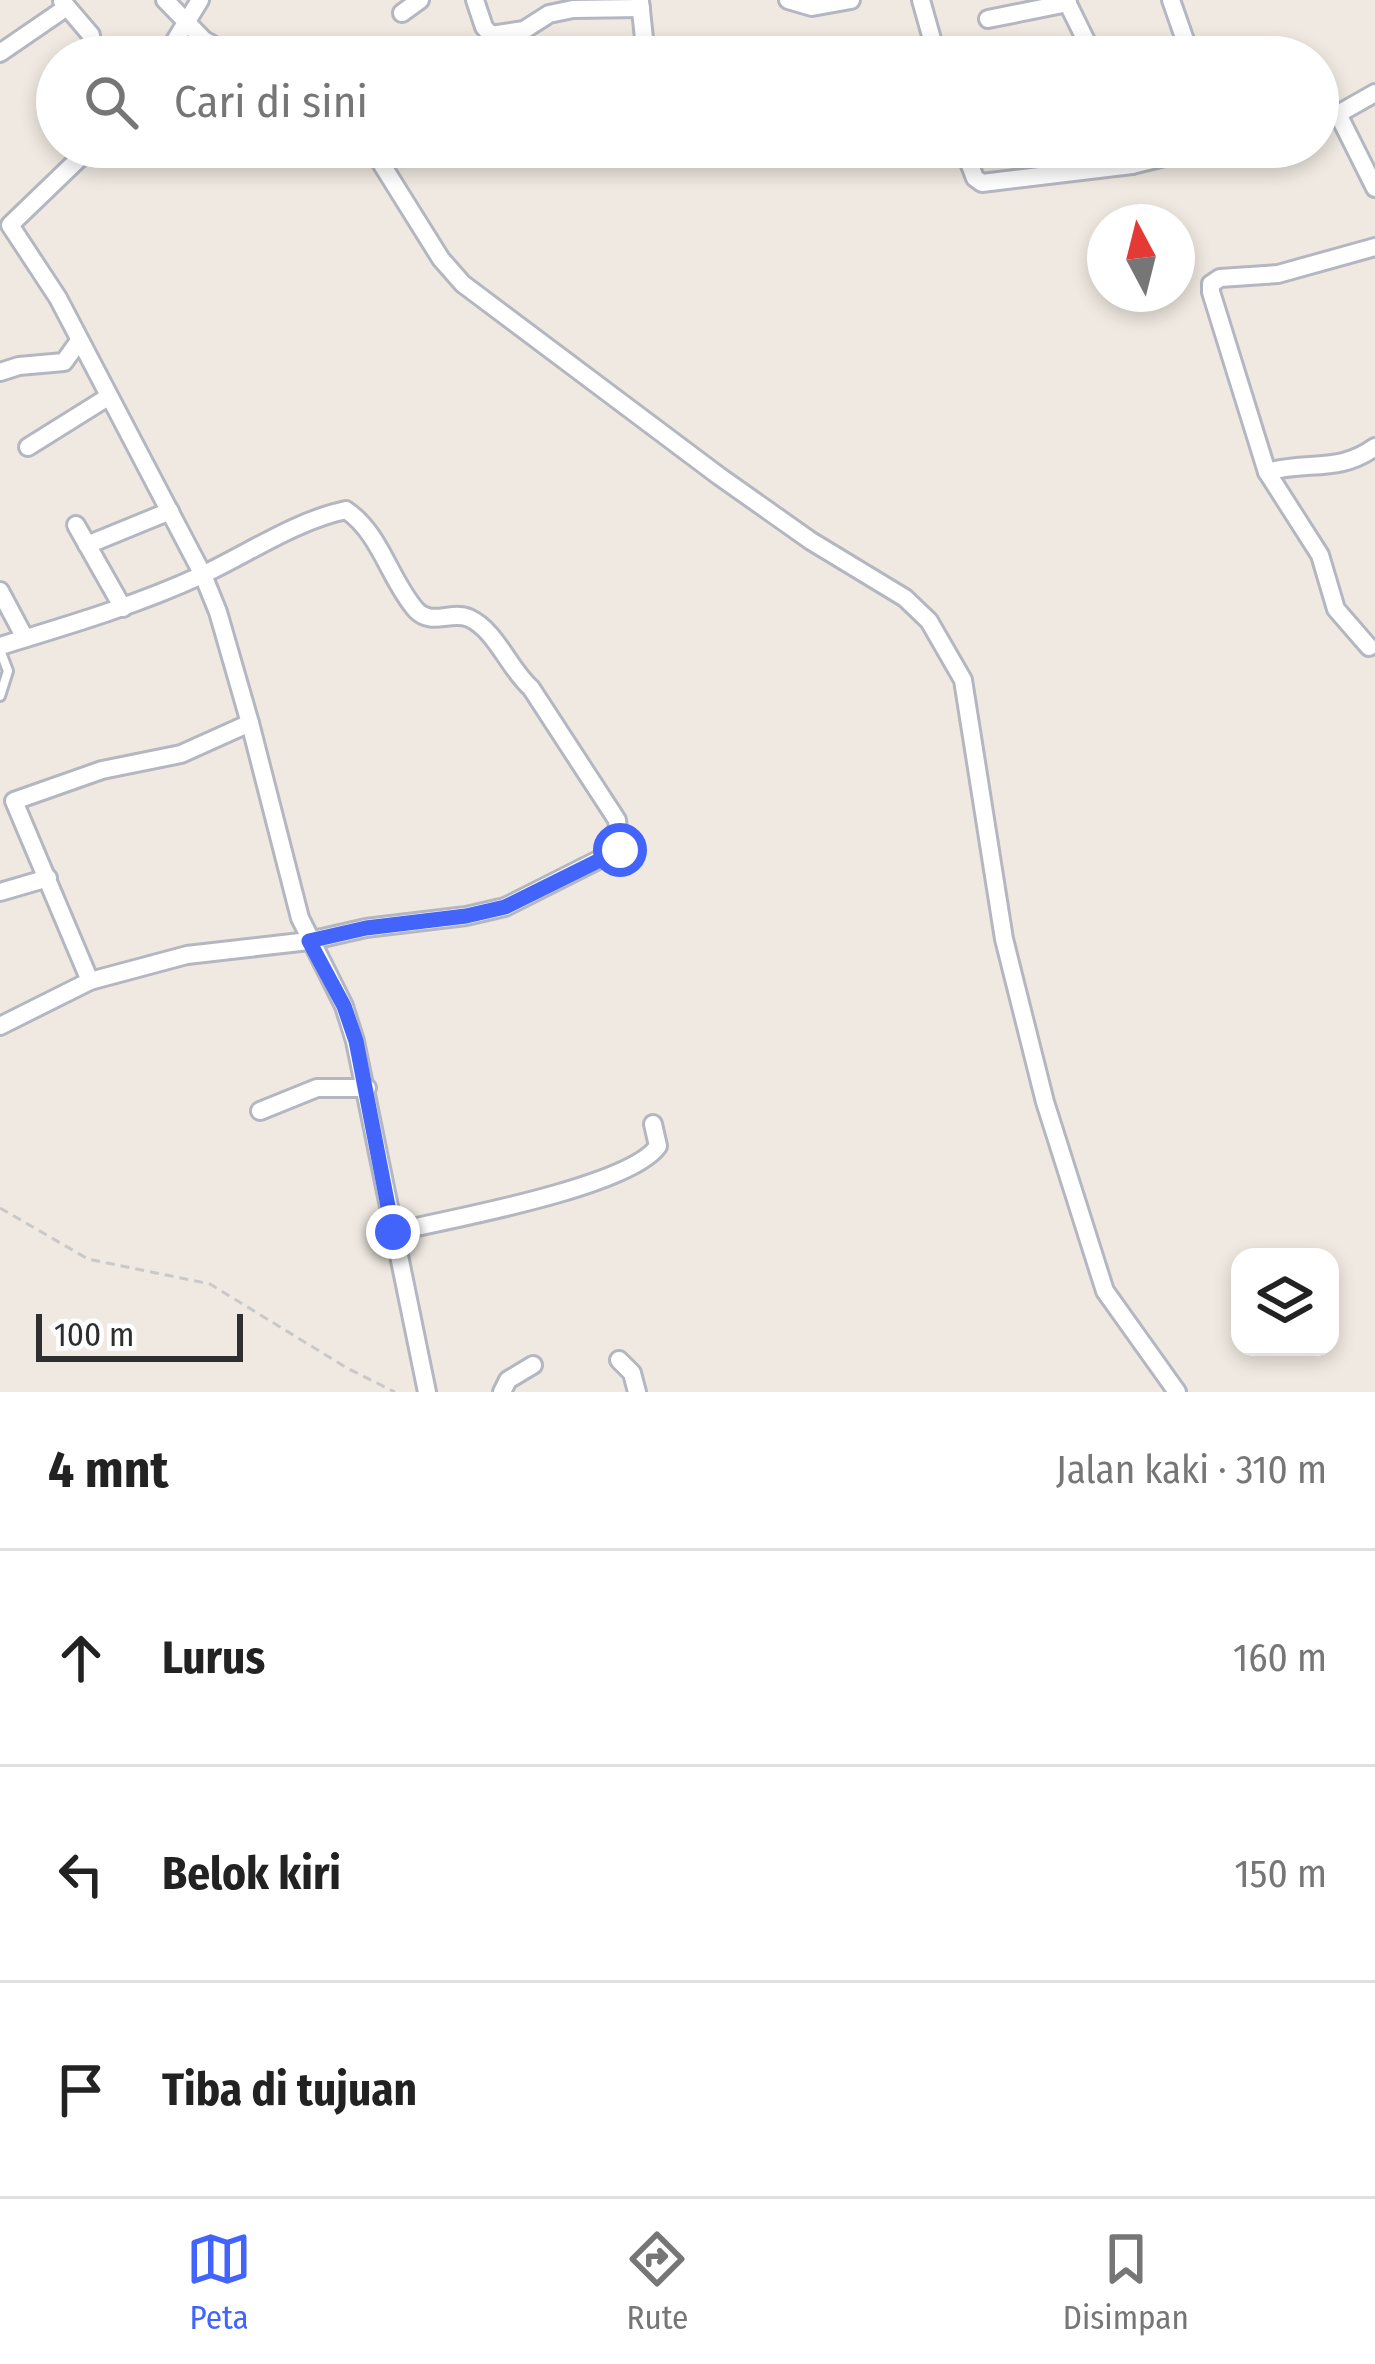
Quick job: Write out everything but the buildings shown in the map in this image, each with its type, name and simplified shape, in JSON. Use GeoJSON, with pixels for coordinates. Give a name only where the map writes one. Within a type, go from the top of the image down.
{"type":"FeatureCollection","features":[{"type":"Feature","properties":{"kind":"street"},"geometry":{"type":"LineString","coordinates":[[165,0],[203,36]]}},
{"type":"Feature","properties":{"kind":"street"},"geometry":{"type":"LineString","coordinates":[[178,36],[200,0]]}},
{"type":"Feature","properties":{"kind":"street"},"geometry":{"type":"LineString","coordinates":[[402,13],[419,0]]}},
{"type":"Feature","properties":{"kind":"street"},"geometry":{"type":"LineString","coordinates":[[475,0],[491,35],[524,30],[550,14],[573,9],[640,4],[644,36]]}},
{"type":"Feature","properties":{"kind":"street"},"geometry":{"type":"LineString","coordinates":[[788,0],[812,7],[850,0]]}},
{"type":"Feature","properties":{"kind":"street"},"geometry":{"type":"LineString","coordinates":[[921,0],[931,36]]}},
{"type":"Feature","properties":{"kind":"street"},"geometry":{"type":"LineString","coordinates":[[1172,0],[1183,36]]}},
{"type":"Feature","properties":{"kind":"street"},"geometry":{"type":"LineString","coordinates":[[988,19],[1067,1],[1084,36]]}},
{"type":"Feature","properties":{"kind":"street"},"geometry":{"type":"LineString","coordinates":[[0,53],[64,3],[92,34]]}},
{"type":"Feature","properties":{"kind":"street"},"geometry":{"type":"LineString","coordinates":[[1339,113],[1375,93]]}},
{"type":"Feature","properties":{"kind":"street"},"geometry":{"type":"LineString","coordinates":[[1339,116],[1375,188]]}},
{"type":"Feature","properties":{"kind":"street"},"geometry":{"type":"LineString","coordinates":[[69,168],[5,228],[52,287],[218,612],[299,918],[344,1006],[367,1088],[427,1392]]}},
{"type":"Feature","properties":{"kind":"street"},"geometry":{"type":"LineString","coordinates":[[384,168],[441,260],[463,284],[719,476],[905,598],[929,621],[946,647],[963,680],[1004,939],[1064,1163],[1105,1291],[1177,1392]]}},
{"type":"Feature","properties":{"kind":"street"},"geometry":{"type":"LineString","coordinates":[[971,168],[982,183],[1114,168]]}},
{"type":"Feature","properties":{"kind":"street"},"geometry":{"type":"LineString","coordinates":[[1369,647],[1342,619],[1320,555],[1267,472],[1220,330],[1211,284],[1220,278],[1277,274],[1375,247]]}},
{"type":"Feature","properties":{"kind":"street"},"geometry":{"type":"LineString","coordinates":[[0,372],[64,362],[80,341]]}},
{"type":"Feature","properties":{"kind":"street"},"geometry":{"type":"LineString","coordinates":[[28,447],[108,398]]}},
{"type":"Feature","properties":{"kind":"street"},"geometry":{"type":"LineString","coordinates":[[1267,472],[1299,465],[1344,465],[1375,447]]}},
{"type":"Feature","properties":{"kind":"street"},"geometry":{"type":"LineString","coordinates":[[0,648],[123,608],[282,535],[342,510],[350,512],[367,530],[417,611],[431,619],[462,615],[487,633],[515,675],[531,688],[620,827],[620,850],[505,907],[309,941],[187,955],[90,981],[0,1025]]}},
{"type":"Feature","properties":{"kind":"street"},"geometry":{"type":"LineString","coordinates":[[87,545],[170,511]]}},
{"type":"Feature","properties":{"kind":"street"},"geometry":{"type":"LineString","coordinates":[[76,525],[123,608]]}},
{"type":"Feature","properties":{"kind":"street"},"geometry":{"type":"LineString","coordinates":[[0,591],[26,638]]}},
{"type":"Feature","properties":{"kind":"street"},"geometry":{"type":"LineString","coordinates":[[90,981],[14,801],[102,770],[181,754],[250,723]]}},
{"type":"Feature","properties":{"kind":"street"},"geometry":{"type":"LineString","coordinates":[[0,892],[48,878]]}},
{"type":"Feature","properties":{"kind":"street"},"geometry":{"type":"LineString","coordinates":[[260,1111],[317,1088],[367,1088]]}},
{"type":"Feature","properties":{"kind":"street"},"geometry":{"type":"LineString","coordinates":[[393,1232],[544,1197],[636,1165],[658,1146],[653,1124]]}},
{"type":"Feature","properties":{"kind":"street"},"geometry":{"type":"LineString","coordinates":[[619,1360],[632,1373],[638,1392]]}},
{"type":"Feature","properties":{"kind":"street"},"geometry":{"type":"LineString","coordinates":[[502,1392],[508,1380],[533,1365]]}},
{"type":"Feature","properties":{"kind":"lane"},"geometry":{"type":"LineString","coordinates":[[0,648],[8,671],[0,696]]}},
{"type":"Feature","properties":{"kind":"path"},"geometry":{"type":"LineString","coordinates":[[0,1208],[88,1259],[210,1284],[395,1392]]}},
{"type":"Feature","properties":{"kind":"route"},"geometry":{"type":"LineString","coordinates":[[393,1232],[356,1041],[344,1006],[309,941],[505,907],[620,850]]}}]}
